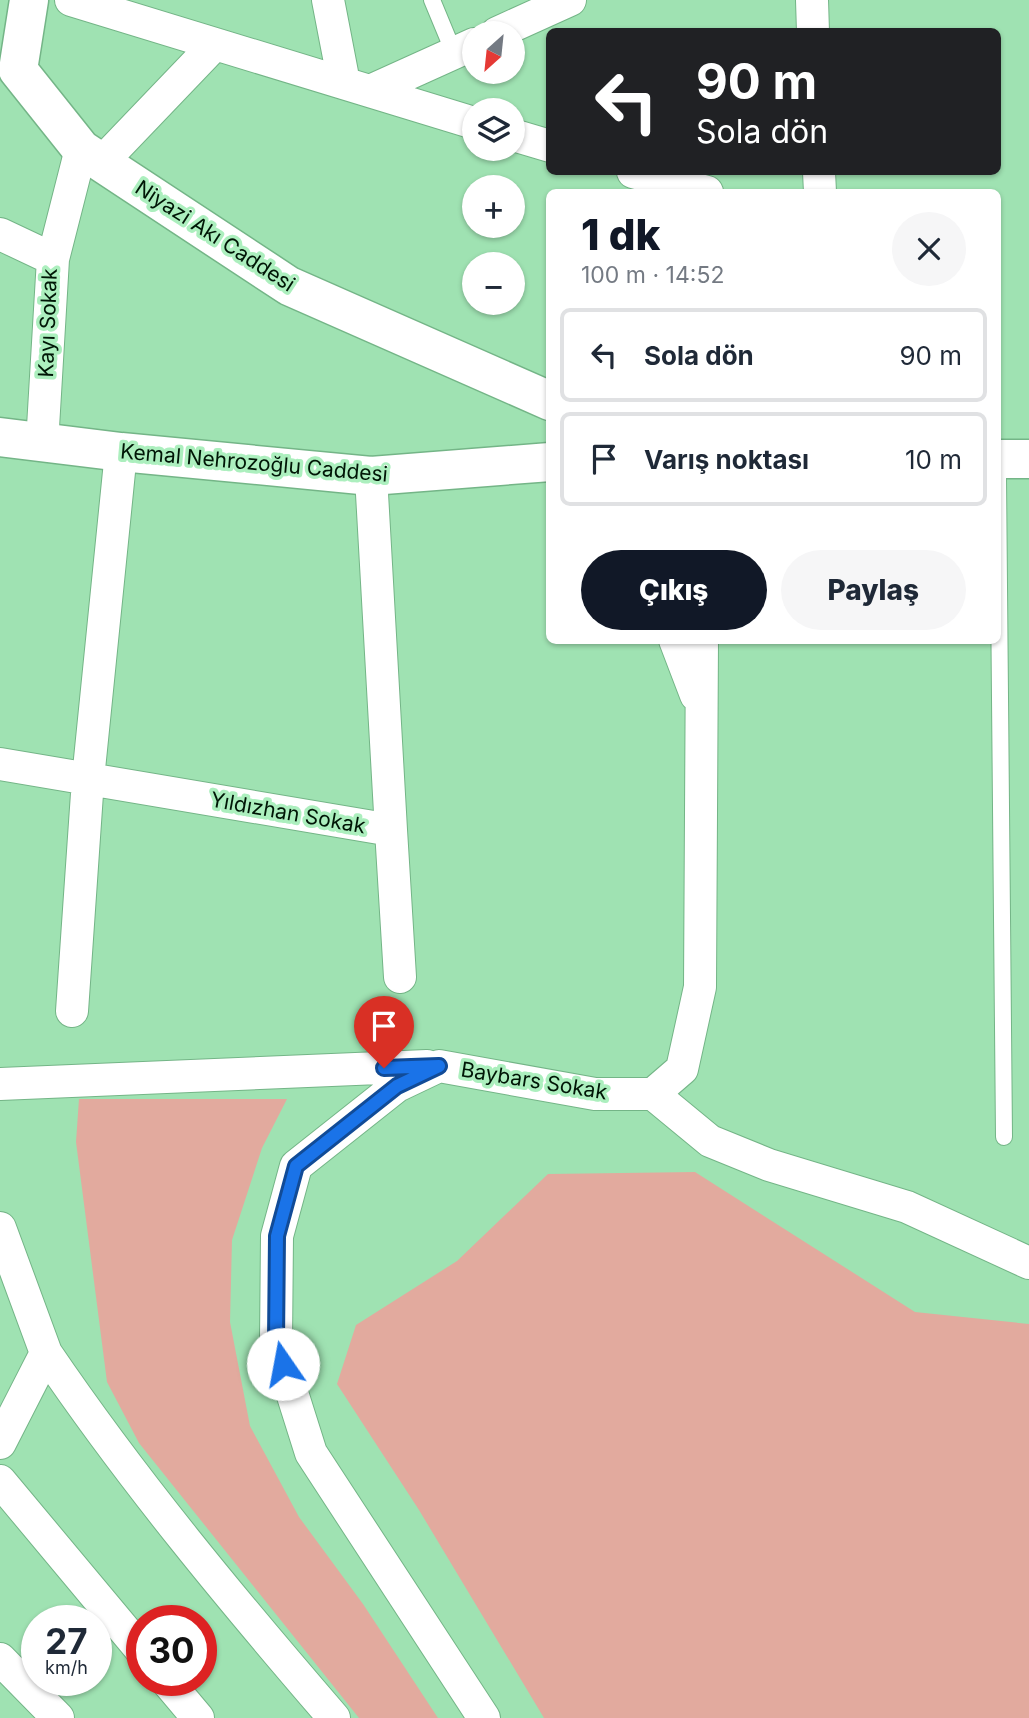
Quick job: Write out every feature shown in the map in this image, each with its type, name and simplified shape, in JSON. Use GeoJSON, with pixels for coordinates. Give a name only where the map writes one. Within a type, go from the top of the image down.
{"type":"FeatureCollection","features":[{"type":"Feature","properties":{"kind":"street","name":"Niyazi Akı Caddesi"},"geometry":{"type":"LineString","coordinates":[[29,0],[18,70],[91,156],[289,286],[546,399]]}},
{"type":"Feature","properties":{"kind":"street"},"geometry":{"type":"LineString","coordinates":[[71,0],[462,119]]}},
{"type":"Feature","properties":{"kind":"street"},"geometry":{"type":"LineString","coordinates":[[328,0],[357,87]]}},
{"type":"Feature","properties":{"kind":"street"},"geometry":{"type":"LineString","coordinates":[[812,0],[813,28]]}},
{"type":"Feature","properties":{"kind":"street"},"geometry":{"type":"LineString","coordinates":[[519,21],[551,4]]}},
{"type":"Feature","properties":{"kind":"street"},"geometry":{"type":"LineString","coordinates":[[53,260],[91,156],[215,44]]}},
{"type":"Feature","properties":{"kind":"street"},"geometry":{"type":"LineString","coordinates":[[357,87],[462,49]]}},
{"type":"Feature","properties":{"kind":"street"},"geometry":{"type":"LineString","coordinates":[[525,139],[546,145]]}},
{"type":"Feature","properties":{"kind":"street"},"geometry":{"type":"LineString","coordinates":[[643,175],[696,189]]}},
{"type":"Feature","properties":{"kind":"street","name":"Kayı Sokak"},"geometry":{"type":"LineString","coordinates":[[0,234],[53,260],[42,443]]}},
{"type":"Feature","properties":{"kind":"street","name":"Kemal Nehrozoğlu Caddesi"},"geometry":{"type":"LineString","coordinates":[[0,437],[121,452],[371,476],[546,462]]}},
{"type":"Feature","properties":{"kind":"street"},"geometry":{"type":"LineString","coordinates":[[72,1011],[88,779],[121,452]]}},
{"type":"Feature","properties":{"kind":"street"},"geometry":{"type":"LineString","coordinates":[[1001,459],[1029,459]]}},
{"type":"Feature","properties":{"kind":"street","name":"Yıldızhan Sokak"},"geometry":{"type":"LineString","coordinates":[[0,764],[391,830],[371,476]]}},
{"type":"Feature","properties":{"kind":"street"},"geometry":{"type":"LineString","coordinates":[[676,644],[702,713]]}},
{"type":"Feature","properties":{"kind":"street"},"geometry":{"type":"LineString","coordinates":[[702,644],[700,987],[682,1069],[653,1094],[710,1141],[769,1165],[907,1207],[1029,1263]]}},
{"type":"Feature","properties":{"kind":"street"},"geometry":{"type":"LineString","coordinates":[[391,830],[400,977]]}},
{"type":"Feature","properties":{"kind":"street"},"geometry":{"type":"LineString","coordinates":[[0,1084],[439,1066]]}},
{"type":"Feature","properties":{"kind":"street","name":"Baybars Sokak"},"geometry":{"type":"LineString","coordinates":[[484,1718],[311,1453],[276,1342],[277,1236],[296,1166],[397,1086],[439,1066],[595,1094],[653,1094]]}},
{"type":"Feature","properties":{"kind":"street"},"geometry":{"type":"LineString","coordinates":[[0,1228],[46,1353],[113,1447],[260,1633],[334,1718]]}},
{"type":"Feature","properties":{"kind":"street"},"geometry":{"type":"LineString","coordinates":[[0,1443],[46,1353]]}},
{"type":"Feature","properties":{"kind":"street"},"geometry":{"type":"LineString","coordinates":[[0,1481],[126,1632]]}},
{"type":"Feature","properties":{"kind":"street"},"geometry":{"type":"LineString","coordinates":[[0,1659],[58,1718]]}},
{"type":"Feature","properties":{"kind":"street"},"geometry":{"type":"LineString","coordinates":[[179,1696],[198,1718]]}},
{"type":"Feature","properties":{"kind":"lane"},"geometry":{"type":"LineString","coordinates":[[432,0],[462,45]]}},
{"type":"Feature","properties":{"kind":"lane"},"geometry":{"type":"LineString","coordinates":[[1000,644],[1004,1137]]}},
{"type":"Feature","properties":{"kind":"shaded area"},"geometry":{"type":"Polygon","coordinates":[[[79,1099],[287,1099],[262,1148],[232,1240],[230,1322],[250,1426],[299,1517],[363,1604],[438,1718],[359,1718],[139,1443],[107,1382],[76,1142],[79,1099]]]}},
{"type":"Feature","properties":{"kind":"shaded area"},"geometry":{"type":"Polygon","coordinates":[[[695,1172],[915,1312],[1029,1324],[1029,1718],[544,1718],[419,1510],[337,1384],[356,1325],[457,1261],[548,1174],[695,1172]]]}},
{"type":"Feature","properties":{"kind":"route"},"geometry":{"type":"LineString","coordinates":[[283,1364],[276,1342],[277,1236],[296,1166],[397,1086],[439,1066],[384,1068]]}}]}
